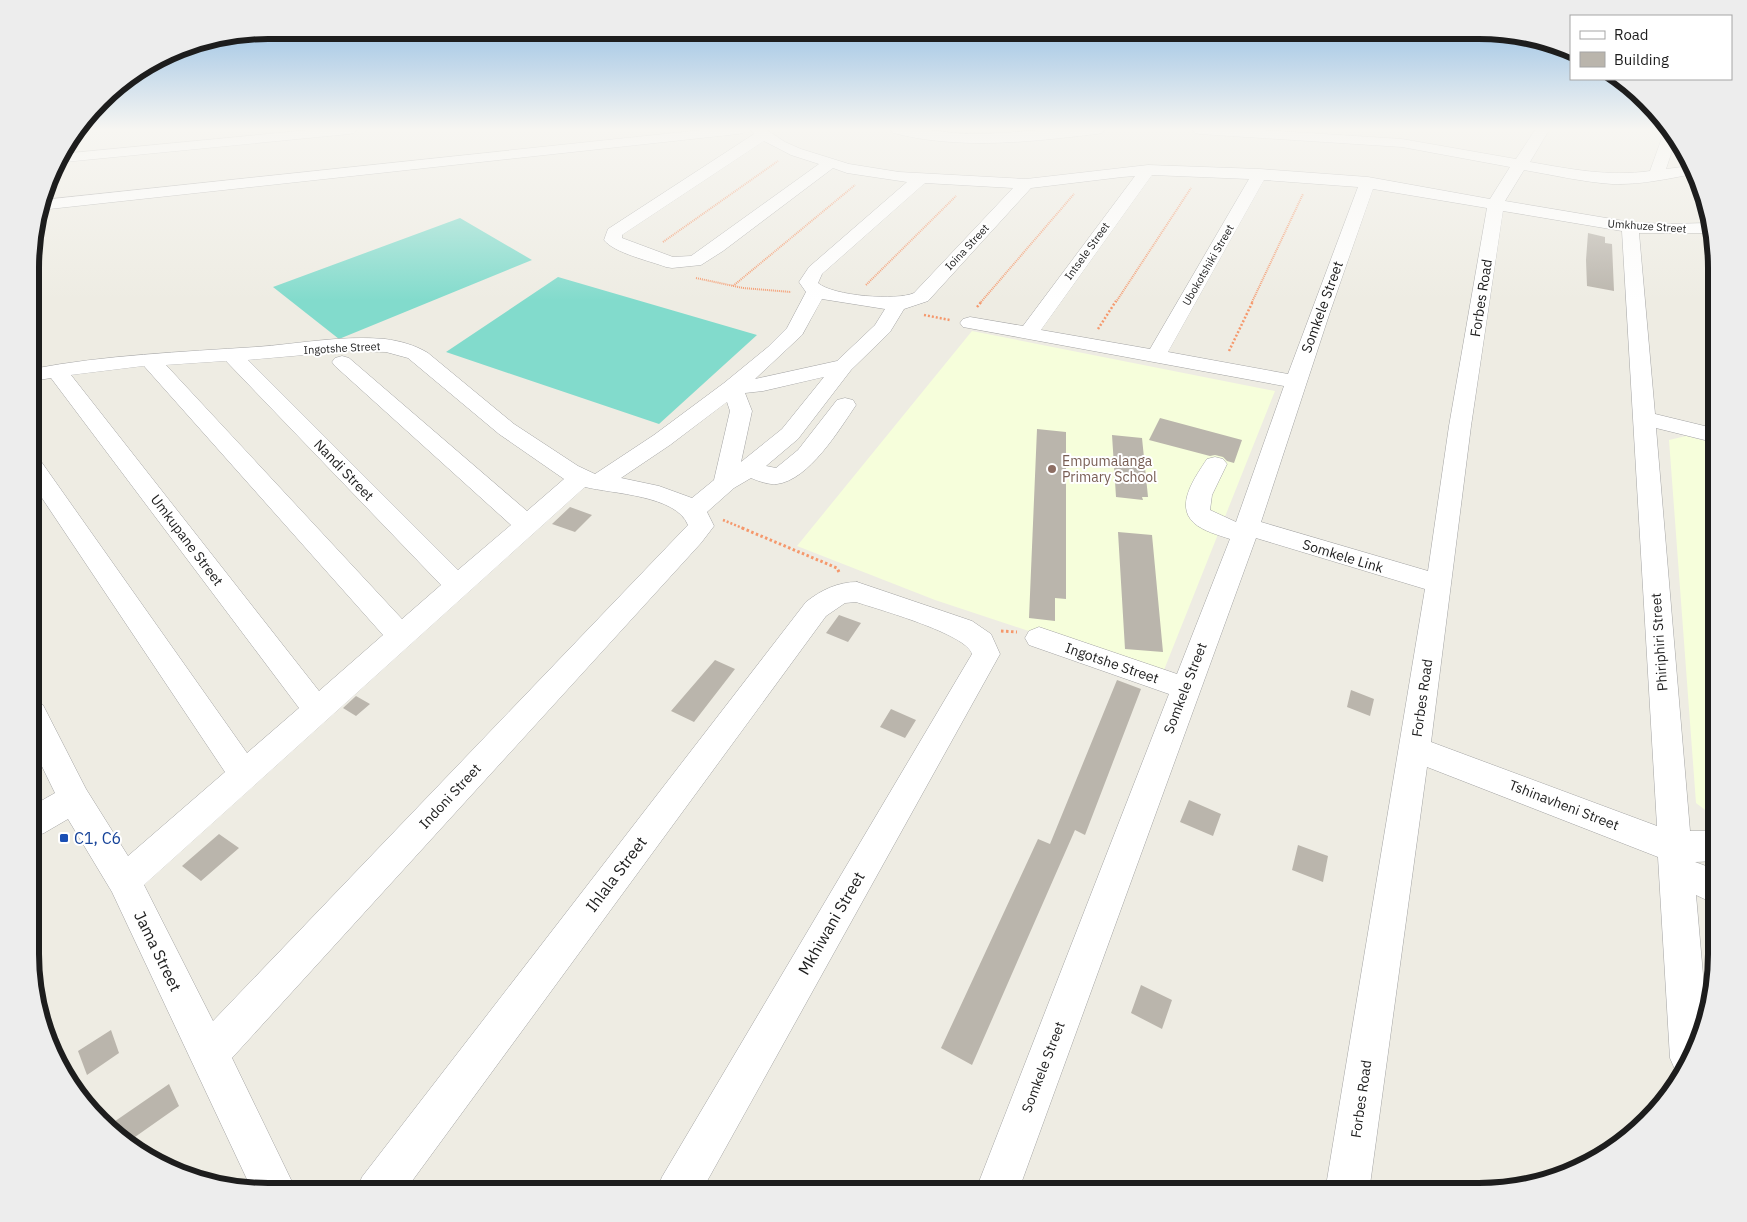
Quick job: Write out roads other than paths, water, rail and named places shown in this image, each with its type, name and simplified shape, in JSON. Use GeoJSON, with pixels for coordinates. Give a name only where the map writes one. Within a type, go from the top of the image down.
{"type":"FeatureCollection","features":[{"type":"Feature","properties":{"kind":"street"},"geometry":{"type":"LineString","coordinates":[[48,204],[209,187]]}},
{"type":"Feature","properties":{"kind":"street"},"geometry":{"type":"LineString","coordinates":[[680,187],[614,233],[613,240],[616,243],[672,263],[680,264],[702,258],[798,187]]}},
{"type":"Feature","properties":{"kind":"street"},"geometry":{"type":"LineString","coordinates":[[124,881],[527,525],[590,480],[662,440],[732,388],[795,331],[813,284],[911,187]]}},
{"type":"Feature","properties":{"kind":"street","name":"Ioina Street"},"geometry":{"type":"LineString","coordinates":[[901,303],[921,297],[1023,187]]}},
{"type":"Feature","properties":{"kind":"street","name":"Intsele Street"},"geometry":{"type":"LineString","coordinates":[[1028,334],[1136,187]]}},
{"type":"Feature","properties":{"kind":"street","name":"Ubokotshiki Street"},"geometry":{"type":"LineString","coordinates":[[1156,356],[1253,187]]}},
{"type":"Feature","properties":{"kind":"street","name":"Somkele Street"},"geometry":{"type":"LineString","coordinates":[[999,1183],[1185,688],[1246,531],[1320,312],[1366,187]]}},
{"type":"Feature","properties":{"kind":"street","name":"Umkhuze Street"},"geometry":{"type":"LineString","coordinates":[[1397,187],[1574,219],[1630,227],[1705,230]]}},
{"type":"Feature","properties":{"kind":"street"},"geometry":{"type":"LineString","coordinates":[[1496,204],[1507,187]]}},
{"type":"Feature","properties":{"kind":"street","name":"Forbes Road"},"geometry":{"type":"LineString","coordinates":[[1348,1183],[1439,584],[1460,426],[1496,204]]}},
{"type":"Feature","properties":{"kind":"street","name":"Phiriphiri Street"},"geometry":{"type":"LineString","coordinates":[[1630,227],[1689,1046]]}},
{"type":"Feature","properties":{"kind":"street"},"geometry":{"type":"LineString","coordinates":[[813,284],[852,298],[901,303]]}},
{"type":"Feature","properties":{"kind":"street","name":"Indoni Street"},"geometry":{"type":"LineString","coordinates":[[208,1055],[695,521],[725,483],[749,468],[790,434],[844,366],[883,328],[901,303]]}},
{"type":"Feature","properties":{"kind":"street"},"geometry":{"type":"LineString","coordinates":[[966,323],[1296,382]]}},
{"type":"Feature","properties":{"kind":"street","name":"Ingotshe Street"},"geometry":{"type":"LineString","coordinates":[[44,372],[150,360],[231,354],[381,345],[407,350],[416,355],[510,432],[541,454],[590,480],[676,500],[695,521]]}},
{"type":"Feature","properties":{"kind":"street","name":"Nandi Street"},"geometry":{"type":"LineString","coordinates":[[231,354],[458,586]]}},
{"type":"Feature","properties":{"kind":"street"},"geometry":{"type":"LineString","coordinates":[[150,360],[401,636]]}},
{"type":"Feature","properties":{"kind":"street"},"geometry":{"type":"LineString","coordinates":[[342,362],[527,525]]}},
{"type":"Feature","properties":{"kind":"street"},"geometry":{"type":"LineString","coordinates":[[732,388],[763,385],[844,366]]}},
{"type":"Feature","properties":{"kind":"street","name":"Umkupane Street"},"geometry":{"type":"LineString","coordinates":[[44,372],[317,710]]}},
{"type":"Feature","properties":{"kind":"street"},"geometry":{"type":"LineString","coordinates":[[725,483],[741,411],[732,388]]}},
{"type":"Feature","properties":{"kind":"street"},"geometry":{"type":"LineString","coordinates":[[749,468],[768,476],[782,475],[794,468],[845,405]]}},
{"type":"Feature","properties":{"kind":"street"},"geometry":{"type":"LineString","coordinates":[[1643,418],[1708,434]]}},
{"type":"Feature","properties":{"kind":"street","name":"Somkele Link"},"geometry":{"type":"LineString","coordinates":[[1215,464],[1198,496],[1196,506],[1198,514],[1206,521],[1439,584]]}},
{"type":"Feature","properties":{"kind":"street"},"geometry":{"type":"LineString","coordinates":[[39,474],[244,775]]}},
{"type":"Feature","properties":{"kind":"street","name":"Ihlala Street"},"geometry":{"type":"LineString","coordinates":[[384,1183],[816,609],[835,595],[861,594],[962,628],[980,644]]}},
{"type":"Feature","properties":{"kind":"street","name":"Ingotshe Street"},"geometry":{"type":"LineString","coordinates":[[1039,638],[1185,688]]}},
{"type":"Feature","properties":{"kind":"street","name":"Mkhiwani Street"},"geometry":{"type":"LineString","coordinates":[[682,1183],[980,644]]}},
{"type":"Feature","properties":{"kind":"street","name":"Jama Street"},"geometry":{"type":"LineString","coordinates":[[39,728],[74,799],[124,881],[272,1183]]}},
{"type":"Feature","properties":{"kind":"street","name":"Tshinavheni Street"},"geometry":{"type":"LineString","coordinates":[[1414,749],[1675,859],[1708,849]]}},
{"type":"Feature","properties":{"kind":"street"},"geometry":{"type":"LineString","coordinates":[[39,819],[74,799]]}},
{"type":"Feature","properties":{"kind":"street"},"geometry":{"type":"LineString","coordinates":[[1675,859],[1708,884]]}},
{"type":"Feature","properties":{"kind":"place","name":"Empumalanga Primary School"},"geometry":{"type":"Point","coordinates":[1052,469]}},
{"type":"Feature","properties":{"kind":"place","name":"C1, C6"},"geometry":{"type":"Point","coordinates":[64,838]}}]}
